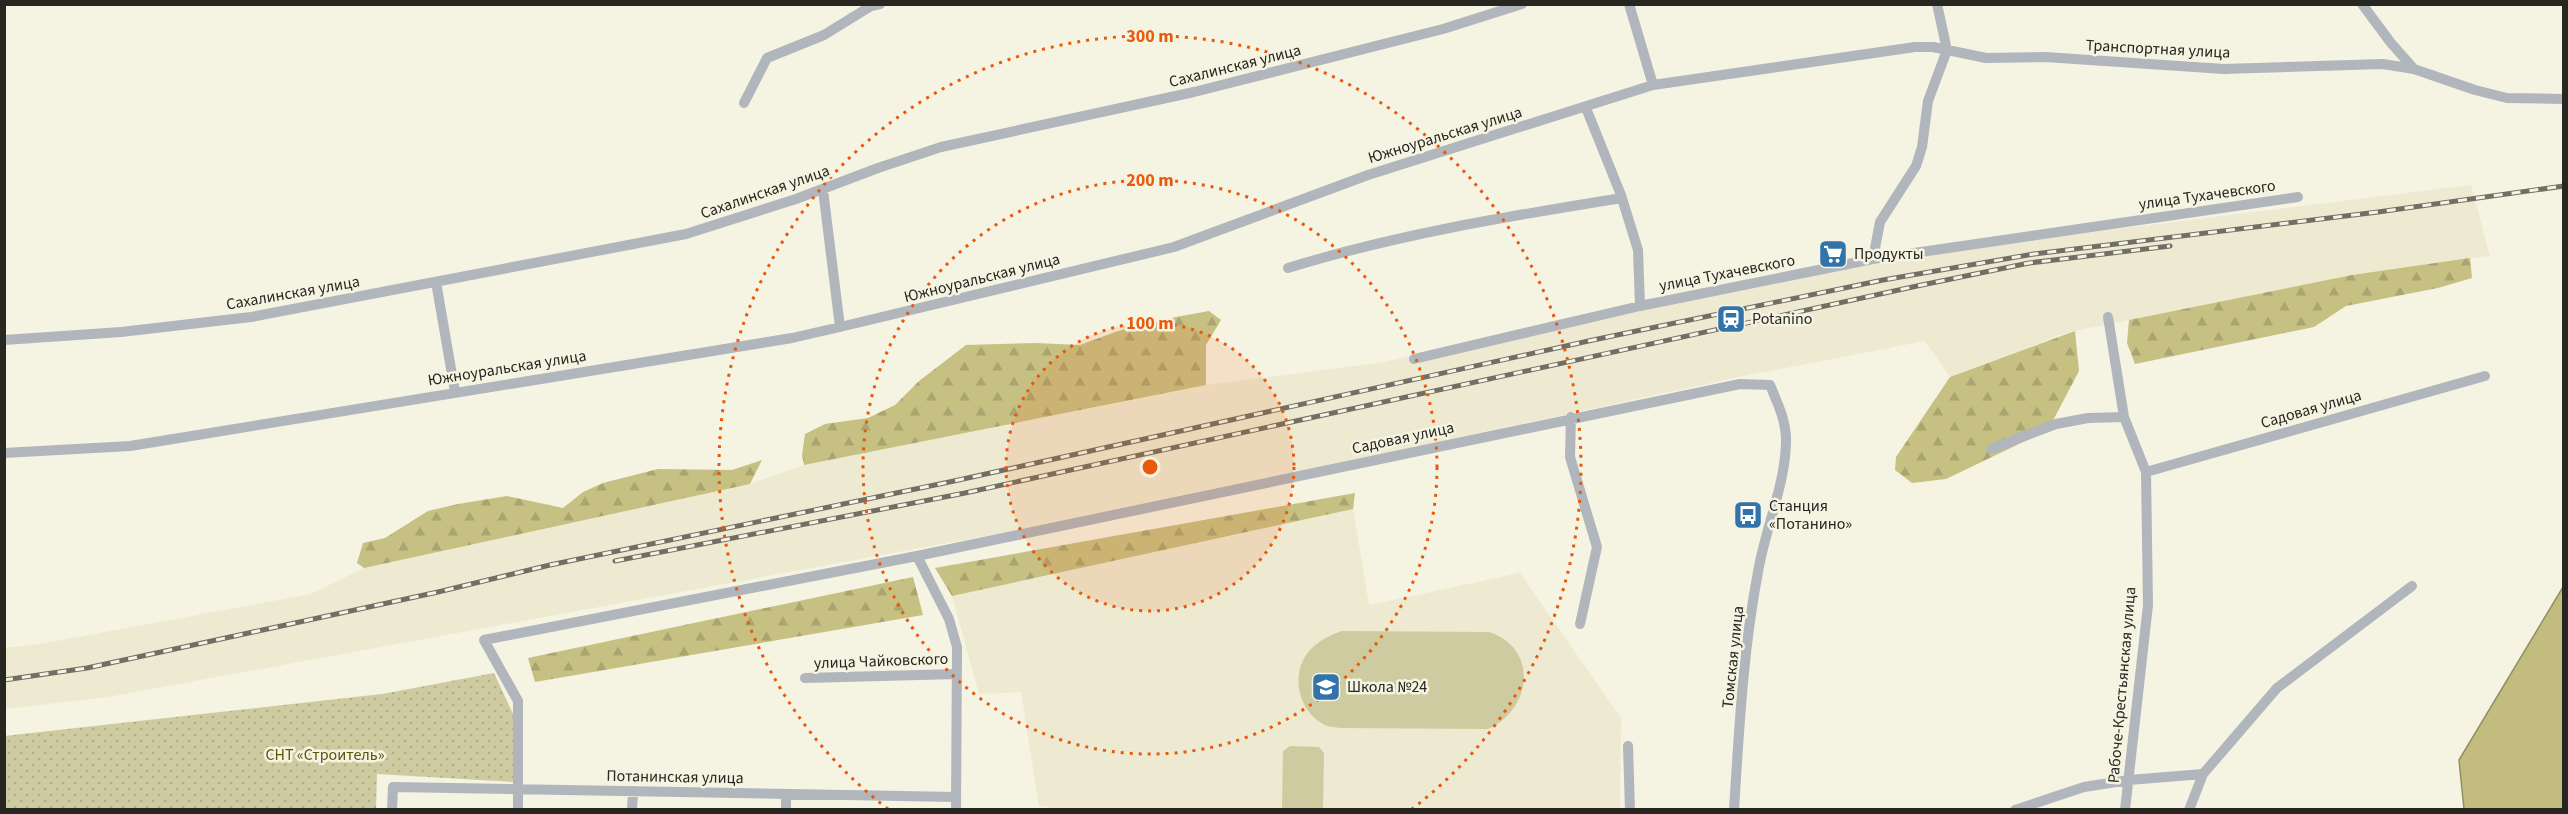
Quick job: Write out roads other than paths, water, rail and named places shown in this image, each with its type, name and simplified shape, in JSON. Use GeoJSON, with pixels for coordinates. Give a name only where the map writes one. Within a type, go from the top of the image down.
{"type":"FeatureCollection","features":[{"type":"Feature","properties":{"kind":"street"},"geometry":{"type":"LineString","coordinates":[[744,104],[767,58],[824,35],[871,6],[880,4]]}},
{"type":"Feature","properties":{"kind":"street","name":"Сахалинская улица"},"geometry":{"type":"LineString","coordinates":[[4,340],[121,332],[251,317],[686,234],[941,147],[1194,92],[1443,29],[1522,4]]}},
{"type":"Feature","properties":{"kind":"street"},"geometry":{"type":"LineString","coordinates":[[1629,4],[1653,85]]}},
{"type":"Feature","properties":{"kind":"street"},"geometry":{"type":"LineString","coordinates":[[1873,259],[1880,222],[1916,166],[1922,147],[1928,101],[1947,50],[1937,4]]}},
{"type":"Feature","properties":{"kind":"street"},"geometry":{"type":"LineString","coordinates":[[2362,4],[2414,69]]}},
{"type":"Feature","properties":{"kind":"street","name":"Южноуральская улица"},"geometry":{"type":"LineString","coordinates":[[4,453],[130,446],[780,340],[1174,247],[1368,175],[1653,85],[1915,47],[1947,50]]}},
{"type":"Feature","properties":{"kind":"street","name":"Транспортная улица"},"geometry":{"type":"LineString","coordinates":[[1947,50],[1986,58],[2045,57],[2224,69],[2384,64],[2414,69],[2475,90],[2507,98],[2564,99]]}},
{"type":"Feature","properties":{"kind":"street"},"geometry":{"type":"LineString","coordinates":[[1586,108],[1622,198],[1638,250],[1641,306]]}},
{"type":"Feature","properties":{"kind":"street"},"geometry":{"type":"LineString","coordinates":[[823,189],[840,327]]}},
{"type":"Feature","properties":{"kind":"street","name":"улица Тухачевского"},"geometry":{"type":"LineString","coordinates":[[1414,359],[1641,306],[1873,259],[2298,197]]}},
{"type":"Feature","properties":{"kind":"street"},"geometry":{"type":"LineString","coordinates":[[1288,268],[1395,239],[1491,219],[1622,198]]}},
{"type":"Feature","properties":{"kind":"street"},"geometry":{"type":"LineString","coordinates":[[436,282],[455,392]]}},
{"type":"Feature","properties":{"kind":"street","name":"Рабоче-Крестьянская улица"},"geometry":{"type":"LineString","coordinates":[[2108,317],[2124,417],[2146,472],[2148,605],[2125,810]]}},
{"type":"Feature","properties":{"kind":"street","name":"Садовая улица"},"geometry":{"type":"LineString","coordinates":[[2146,472],[2485,376]]}},
{"type":"Feature","properties":{"kind":"street","name":"Садовая улица"},"geometry":{"type":"LineString","coordinates":[[519,789],[518,701],[484,640],[917,556],[1571,417],[1740,384],[1770,385],[1782,411],[1786,435],[1785,459],[1772,509]]}},
{"type":"Feature","properties":{"kind":"street"},"geometry":{"type":"LineString","coordinates":[[1571,417],[1570,457],[1597,547],[1581,624]]}},
{"type":"Feature","properties":{"kind":"street"},"geometry":{"type":"LineString","coordinates":[[1991,449],[2056,424],[2088,418],[2124,417]]}},
{"type":"Feature","properties":{"kind":"street","name":"Томская улица"},"geometry":{"type":"LineString","coordinates":[[1734,810],[1749,635],[1758,571],[1772,509]]}},
{"type":"Feature","properties":{"kind":"street"},"geometry":{"type":"LineString","coordinates":[[917,556],[949,619],[957,647],[956,810]]}},
{"type":"Feature","properties":{"kind":"street"},"geometry":{"type":"LineString","coordinates":[[2189,810],[2203,774],[2277,688],[2412,586]]}},
{"type":"Feature","properties":{"kind":"street","name":"улица Чайковского"},"geometry":{"type":"LineString","coordinates":[[805,678],[957,674]]}},
{"type":"Feature","properties":{"kind":"street"},"geometry":{"type":"LineString","coordinates":[[1628,746],[1630,810]]}},
{"type":"Feature","properties":{"kind":"street"},"geometry":{"type":"LineString","coordinates":[[2016,810],[2084,787],[2129,780],[2203,774]]}},
{"type":"Feature","properties":{"kind":"street","name":"Потанинская улица"},"geometry":{"type":"LineString","coordinates":[[392,810],[393,787],[957,797]]}},
{"type":"Feature","properties":{"kind":"street"},"geometry":{"type":"LineString","coordinates":[[518,810],[519,789]]}},
{"type":"Feature","properties":{"kind":"street"},"geometry":{"type":"LineString","coordinates":[[632,810],[633,791]]}},
{"type":"Feature","properties":{"kind":"street"},"geometry":{"type":"LineString","coordinates":[[786,794],[786,810]]}},
{"type":"Feature","properties":{"kind":"railway"},"geometry":{"type":"LineString","coordinates":[[4,680],[87,668],[438,592],[550,565],[954,481],[1593,340],[1883,280],[2034,254],[2378,212],[2564,186]]}},
{"type":"Feature","properties":{"kind":"railway"},"geometry":{"type":"LineString","coordinates":[[615,561],[965,493],[2029,263],[2170,246]]}},
{"type":"Feature","properties":{"kind":"place","name":"Продукты"},"geometry":{"type":"Point","coordinates":[1833,254]}},
{"type":"Feature","properties":{"kind":"place","name":"Potanino"},"geometry":{"type":"Point","coordinates":[1731,319]}},
{"type":"Feature","properties":{"kind":"place","name":"Станция «Потанино»"},"geometry":{"type":"Point","coordinates":[1748,515]}},
{"type":"Feature","properties":{"kind":"place","name":"Школа №24"},"geometry":{"type":"Point","coordinates":[1326,687]}},
{"type":"Feature","properties":{"kind":"park label","name":"СНТ «Строитель»"},"geometry":{"type":"Point","coordinates":[325,755]}}]}
